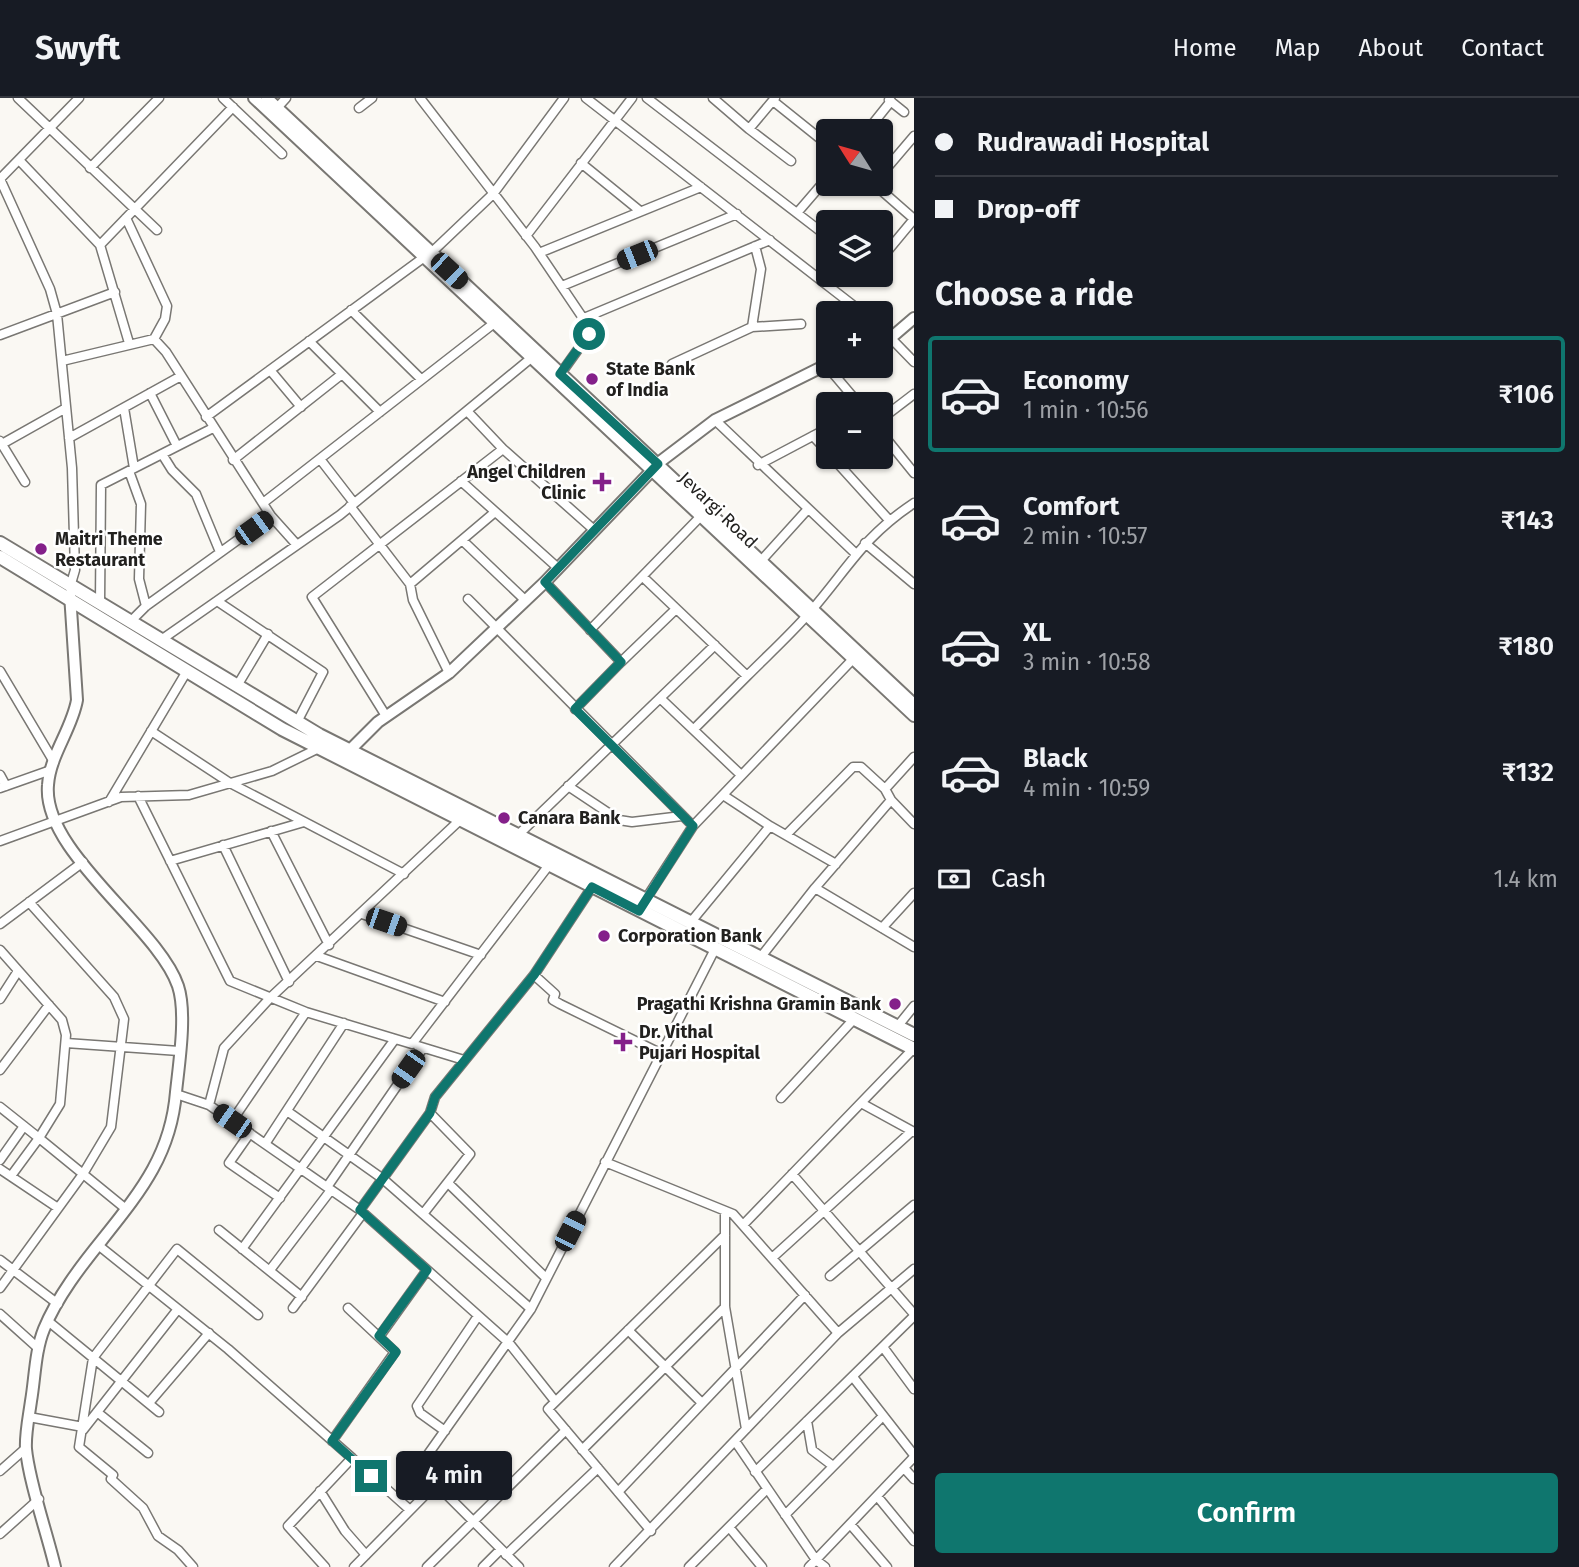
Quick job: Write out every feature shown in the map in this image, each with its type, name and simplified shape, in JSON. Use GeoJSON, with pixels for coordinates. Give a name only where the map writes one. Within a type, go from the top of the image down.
{"type":"FeatureCollection","features":[{"type":"Feature","properties":{"kind":"main road"},"geometry":{"type":"LineString","coordinates":[[0,543],[297,722],[345,755],[460,820],[592,887],[690,923],[897,1027],[914,1044]]}},
{"type":"Feature","properties":{"kind":"main road"},"geometry":{"type":"LineString","coordinates":[[0,557],[282,729],[319,748],[345,755],[517,835],[715,949],[854,1019],[914,1044]]}},
{"type":"Feature","properties":{"kind":"street"},"geometry":{"type":"LineString","coordinates":[[18,98],[157,230]]}},
{"type":"Feature","properties":{"kind":"street"},"geometry":{"type":"LineString","coordinates":[[55,1567],[26,1445],[39,1349],[48,1321],[58,1304],[126,1209],[170,1137],[176,1094],[180,995],[170,970],[83,862],[56,822],[50,808],[47,786],[52,766],[74,715],[77,700],[70,587],[75,570],[69,438],[57,314],[50,289],[0,179],[79,98]]}},
{"type":"Feature","properties":{"kind":"street"},"geometry":{"type":"LineString","coordinates":[[90,168],[159,98]]}},
{"type":"Feature","properties":{"kind":"street"},"geometry":{"type":"LineString","coordinates":[[223,98],[282,154]]}},
{"type":"Feature","properties":{"kind":"street","name":"Jevargi Road"},"geometry":{"type":"LineString","coordinates":[[254,98],[427,256],[530,359],[558,377],[654,467],[700,517],[809,614],[914,716]]}},
{"type":"Feature","properties":{"kind":"street"},"geometry":{"type":"LineString","coordinates":[[267,98],[427,256],[558,377],[589,334],[584,317],[539,253],[419,98]]}},
{"type":"Feature","properties":{"kind":"street"},"geometry":{"type":"LineString","coordinates":[[277,108],[286,98]]}},
{"type":"Feature","properties":{"kind":"street"},"geometry":{"type":"LineString","coordinates":[[359,108],[372,98]]}},
{"type":"Feature","properties":{"kind":"street"},"geometry":{"type":"LineString","coordinates":[[206,417],[427,256],[493,194],[564,98]]}},
{"type":"Feature","properties":{"kind":"street"},"geometry":{"type":"LineString","coordinates":[[586,98],[848,301]]}},
{"type":"Feature","properties":{"kind":"street"},"geometry":{"type":"LineString","coordinates":[[526,236],[632,98]]}},
{"type":"Feature","properties":{"kind":"street"},"geometry":{"type":"LineString","coordinates":[[647,98],[816,228]]}},
{"type":"Feature","properties":{"kind":"street"},"geometry":{"type":"LineString","coordinates":[[713,98],[791,161]]}},
{"type":"Feature","properties":{"kind":"street"},"geometry":{"type":"LineString","coordinates":[[749,129],[774,99],[816,135]]}},
{"type":"Feature","properties":{"kind":"street"},"geometry":{"type":"LineString","coordinates":[[876,119],[889,100],[904,112]]}},
{"type":"Feature","properties":{"kind":"street"},"geometry":{"type":"LineString","coordinates":[[100,245],[233,107]]}},
{"type":"Feature","properties":{"kind":"street"},"geometry":{"type":"LineString","coordinates":[[893,161],[914,136]]}},
{"type":"Feature","properties":{"kind":"street"},"geometry":{"type":"LineString","coordinates":[[19,160],[100,245],[129,343]]}},
{"type":"Feature","properties":{"kind":"street"},"geometry":{"type":"LineString","coordinates":[[581,163],[640,211]]}},
{"type":"Feature","properties":{"kind":"street"},"geometry":{"type":"LineString","coordinates":[[539,253],[701,187]]}},
{"type":"Feature","properties":{"kind":"street"},"geometry":{"type":"LineString","coordinates":[[797,213],[816,191]]}},
{"type":"Feature","properties":{"kind":"street"},"geometry":{"type":"LineString","coordinates":[[888,196],[914,219],[893,244]]}},
{"type":"Feature","properties":{"kind":"street"},"geometry":{"type":"LineString","coordinates":[[562,286],[737,214]]}},
{"type":"Feature","properties":{"kind":"street"},"geometry":{"type":"LineString","coordinates":[[126,218],[167,306],[165,319],[154,339]]}},
{"type":"Feature","properties":{"kind":"street"},"geometry":{"type":"LineString","coordinates":[[584,317],[770,240]]}},
{"type":"Feature","properties":{"kind":"street"},"geometry":{"type":"LineString","coordinates":[[752,327],[761,269],[755,246]]}},
{"type":"Feature","properties":{"kind":"street"},"geometry":{"type":"LineString","coordinates":[[0,335],[116,292]]}},
{"type":"Feature","properties":{"kind":"street"},"geometry":{"type":"LineString","coordinates":[[351,310],[421,379]]}},
{"type":"Feature","properties":{"kind":"street"},"geometry":{"type":"LineString","coordinates":[[893,335],[914,318]]}},
{"type":"Feature","properties":{"kind":"street"},"geometry":{"type":"LineString","coordinates":[[263,503],[493,324]]}},
{"type":"Feature","properties":{"kind":"street"},"geometry":{"type":"LineString","coordinates":[[672,364],[752,327],[801,324]]}},
{"type":"Feature","properties":{"kind":"street"},"geometry":{"type":"LineString","coordinates":[[893,337],[914,362]]}},
{"type":"Feature","properties":{"kind":"street"},"geometry":{"type":"LineString","coordinates":[[62,361],[154,339]]}},
{"type":"Feature","properties":{"kind":"street"},"geometry":{"type":"LineString","coordinates":[[154,339],[181,376],[271,516],[297,545]]}},
{"type":"Feature","properties":{"kind":"street"},"geometry":{"type":"LineString","coordinates":[[309,341],[380,412]]}},
{"type":"Feature","properties":{"kind":"street"},"geometry":{"type":"LineString","coordinates":[[161,640],[352,505],[530,359]]}},
{"type":"Feature","properties":{"kind":"street"},"geometry":{"type":"LineString","coordinates":[[270,370],[301,407]]}},
{"type":"Feature","properties":{"kind":"street"},"geometry":{"type":"LineString","coordinates":[[345,755],[386,716],[449,673],[498,628],[654,467],[715,420],[816,370]]}},
{"type":"Feature","properties":{"kind":"street"},"geometry":{"type":"LineString","coordinates":[[233,460],[342,374]]}},
{"type":"Feature","properties":{"kind":"street"},"geometry":{"type":"LineString","coordinates":[[69,438],[181,376]]}},
{"type":"Feature","properties":{"kind":"street"},"geometry":{"type":"LineString","coordinates":[[838,378],[849,392]]}},
{"type":"Feature","properties":{"kind":"street"},"geometry":{"type":"LineString","coordinates":[[150,393],[177,446]]}},
{"type":"Feature","properties":{"kind":"street"},"geometry":{"type":"LineString","coordinates":[[893,410],[914,394]]}},
{"type":"Feature","properties":{"kind":"street"},"geometry":{"type":"LineString","coordinates":[[25,482],[1,442],[66,408]]}},
{"type":"Feature","properties":{"kind":"street"},"geometry":{"type":"LineString","coordinates":[[124,408],[131,470],[141,504],[139,584],[146,606]]}},
{"type":"Feature","properties":{"kind":"street"},"geometry":{"type":"LineString","coordinates":[[467,411],[503,449],[593,530]]}},
{"type":"Feature","properties":{"kind":"street"},"geometry":{"type":"LineString","coordinates":[[715,420],[758,465],[855,553]]}},
{"type":"Feature","properties":{"kind":"street"},"geometry":{"type":"LineString","coordinates":[[100,604],[101,485],[213,428]]}},
{"type":"Feature","properties":{"kind":"street"},"geometry":{"type":"LineString","coordinates":[[758,465],[816,434]]}},
{"type":"Feature","properties":{"kind":"street"},"geometry":{"type":"LineString","coordinates":[[813,436],[816,439]]}},
{"type":"Feature","properties":{"kind":"street"},"geometry":{"type":"LineString","coordinates":[[893,447],[914,473]]}},
{"type":"Feature","properties":{"kind":"street"},"geometry":{"type":"LineString","coordinates":[[386,716],[312,597],[503,449]]}},
{"type":"Feature","properties":{"kind":"street"},"geometry":{"type":"LineString","coordinates":[[162,454],[172,470],[196,495],[220,552]]}},
{"type":"Feature","properties":{"kind":"street"},"geometry":{"type":"LineString","coordinates":[[320,459],[378,546],[410,584],[413,600],[449,673]]}},
{"type":"Feature","properties":{"kind":"street"},"geometry":{"type":"LineString","coordinates":[[654,467],[760,562],[809,614],[914,704]]}},
{"type":"Feature","properties":{"kind":"street"},"geometry":{"type":"LineString","coordinates":[[843,469],[889,520]]}},
{"type":"Feature","properties":{"kind":"street"},"geometry":{"type":"LineString","coordinates":[[461,481],[558,568]]}},
{"type":"Feature","properties":{"kind":"street"},"geometry":{"type":"LineString","coordinates":[[694,729],[809,614],[864,543],[889,520],[914,503]]}},
{"type":"Feature","properties":{"kind":"street"},"geometry":{"type":"LineString","coordinates":[[760,562],[807,510]]}},
{"type":"Feature","properties":{"kind":"street"},"geometry":{"type":"LineString","coordinates":[[410,584],[495,512]]}},
{"type":"Feature","properties":{"kind":"street"},"geometry":{"type":"LineString","coordinates":[[130,622],[146,606],[271,516]]}},
{"type":"Feature","properties":{"kind":"street"},"geometry":{"type":"LineString","coordinates":[[590,630],[700,517]]}},
{"type":"Feature","properties":{"kind":"street"},"geometry":{"type":"LineString","coordinates":[[462,540],[526,601]]}},
{"type":"Feature","properties":{"kind":"street"},"geometry":{"type":"LineString","coordinates":[[864,543],[914,584]]}},
{"type":"Feature","properties":{"kind":"street"},"geometry":{"type":"LineString","coordinates":[[643,577],[747,676]]}},
{"type":"Feature","properties":{"kind":"street"},"geometry":{"type":"LineString","coordinates":[[545,582],[621,662]]}},
{"type":"Feature","properties":{"kind":"street"},"geometry":{"type":"LineString","coordinates":[[468,599],[693,826]]}},
{"type":"Feature","properties":{"kind":"street"},"geometry":{"type":"LineString","coordinates":[[217,601],[323,672],[297,722]]}},
{"type":"Feature","properties":{"kind":"street"},"geometry":{"type":"LineString","coordinates":[[575,709],[676,609]]}},
{"type":"Feature","properties":{"kind":"street"},"geometry":{"type":"LineString","coordinates":[[237,686],[268,634]]}},
{"type":"Feature","properties":{"kind":"street"},"geometry":{"type":"LineString","coordinates":[[517,835],[715,645]]}},
{"type":"Feature","properties":{"kind":"street"},"geometry":{"type":"LineString","coordinates":[[642,906],[693,826],[853,659]]}},
{"type":"Feature","properties":{"kind":"street"},"geometry":{"type":"LineString","coordinates":[[108,802],[187,671]]}},
{"type":"Feature","properties":{"kind":"street"},"geometry":{"type":"LineString","coordinates":[[2,677],[52,766]]}},
{"type":"Feature","properties":{"kind":"street"},"geometry":{"type":"LineString","coordinates":[[660,698],[741,775]]}},
{"type":"Feature","properties":{"kind":"street"},"geometry":{"type":"LineString","coordinates":[[151,730],[230,783],[404,874]]}},
{"type":"Feature","properties":{"kind":"street"},"geometry":{"type":"LineString","coordinates":[[1,843],[121,797],[189,795],[272,771],[319,748]]}},
{"type":"Feature","properties":{"kind":"street"},"geometry":{"type":"LineString","coordinates":[[885,789],[914,757]]}},
{"type":"Feature","properties":{"kind":"street"},"geometry":{"type":"LineString","coordinates":[[0,775],[3,787],[52,766]]}},
{"type":"Feature","properties":{"kind":"street"},"geometry":{"type":"LineString","coordinates":[[786,835],[853,767],[861,767],[885,789],[891,800],[914,824]]}},
{"type":"Feature","properties":{"kind":"street"},"geometry":{"type":"LineString","coordinates":[[568,786],[619,820],[632,822],[682,816]]}},
{"type":"Feature","properties":{"kind":"street"},"geometry":{"type":"LineString","coordinates":[[723,794],[770,826],[836,864]]}},
{"type":"Feature","properties":{"kind":"street"},"geometry":{"type":"LineString","coordinates":[[138,796],[230,981],[306,1012],[464,1060]]}},
{"type":"Feature","properties":{"kind":"street"},"geometry":{"type":"LineString","coordinates":[[760,958],[815,888],[891,800]]}},
{"type":"Feature","properties":{"kind":"street"},"geometry":{"type":"LineString","coordinates":[[209,1105],[224,1048],[270,998],[460,820]]}},
{"type":"Feature","properties":{"kind":"street"},"geometry":{"type":"LineString","coordinates":[[170,861],[304,822]]}},
{"type":"Feature","properties":{"kind":"street"},"geometry":{"type":"LineString","coordinates":[[690,923],[770,826]]}},
{"type":"Feature","properties":{"kind":"street"},"geometry":{"type":"LineString","coordinates":[[271,831],[329,945]]}},
{"type":"Feature","properties":{"kind":"street"},"geometry":{"type":"LineString","coordinates":[[223,845],[289,982]]}},
{"type":"Feature","properties":{"kind":"street"},"geometry":{"type":"LineString","coordinates":[[2,919],[83,862]]}},
{"type":"Feature","properties":{"kind":"street"},"geometry":{"type":"LineString","coordinates":[[412,1044],[549,865]]}},
{"type":"Feature","properties":{"kind":"street"},"geometry":{"type":"LineString","coordinates":[[293,1308],[430,1113],[435,1097],[534,975],[592,887]]}},
{"type":"Feature","properties":{"kind":"street"},"geometry":{"type":"LineString","coordinates":[[815,888],[914,947]]}},
{"type":"Feature","properties":{"kind":"street"},"geometry":{"type":"LineString","coordinates":[[883,928],[914,893]]}},
{"type":"Feature","properties":{"kind":"street"},"geometry":{"type":"LineString","coordinates":[[0,1288],[83,1174],[111,1127],[124,1019],[114,997],[29,902]]}},
{"type":"Feature","properties":{"kind":"street"},"geometry":{"type":"LineString","coordinates":[[362,914],[481,954]]}},
{"type":"Feature","properties":{"kind":"street"},"geometry":{"type":"LineString","coordinates":[[519,1567],[419,1467],[531,1309],[715,949]]}},
{"type":"Feature","properties":{"kind":"street"},"geometry":{"type":"LineString","coordinates":[[0,950],[62,1020],[66,1042],[60,1104],[11,1176]]}},
{"type":"Feature","properties":{"kind":"street"},"geometry":{"type":"LineString","coordinates":[[317,956],[445,1002]]}},
{"type":"Feature","properties":{"kind":"street"},"geometry":{"type":"LineString","coordinates":[[0,999],[19,971]]}},
{"type":"Feature","properties":{"kind":"street"},"geometry":{"type":"LineString","coordinates":[[534,975],[555,994],[553,1000],[662,1054]]}},
{"type":"Feature","properties":{"kind":"street"},"geometry":{"type":"LineString","coordinates":[[0,1070],[3,1060],[49,1005]]}},
{"type":"Feature","properties":{"kind":"street"},"geometry":{"type":"LineString","coordinates":[[897,1027],[914,1006]]}},
{"type":"Feature","properties":{"kind":"street"},"geometry":{"type":"LineString","coordinates":[[232,1121],[306,1012]]}},
{"type":"Feature","properties":{"kind":"street"},"geometry":{"type":"LineString","coordinates":[[781,1098],[854,1019]]}},
{"type":"Feature","properties":{"kind":"street"},"geometry":{"type":"LineString","coordinates":[[265,1144],[344,1023]]}},
{"type":"Feature","properties":{"kind":"street"},"geometry":{"type":"LineString","coordinates":[[242,1248],[395,1039]]}},
{"type":"Feature","properties":{"kind":"street"},"geometry":{"type":"LineString","coordinates":[[66,1042],[179,1051]]}},
{"type":"Feature","properties":{"kind":"street"},"geometry":{"type":"LineString","coordinates":[[743,1225],[914,1044]]}},
{"type":"Feature","properties":{"kind":"street"},"geometry":{"type":"LineString","coordinates":[[270,1270],[329,1188],[422,1048]]}},
{"type":"Feature","properties":{"kind":"street"},"geometry":{"type":"LineString","coordinates":[[176,1094],[209,1105],[362,1211],[509,1343],[555,1401]]}},
{"type":"Feature","properties":{"kind":"street"},"geometry":{"type":"LineString","coordinates":[[772,1258],[913,1132],[861,1102]]}},
{"type":"Feature","properties":{"kind":"street"},"geometry":{"type":"LineString","coordinates":[[0,1107],[126,1209]]}},
{"type":"Feature","properties":{"kind":"street"},"geometry":{"type":"LineString","coordinates":[[287,1111],[326,1136],[383,1179],[531,1309]]}},
{"type":"Feature","properties":{"kind":"street"},"geometry":{"type":"LineString","coordinates":[[424,1214],[470,1154],[430,1113]]}},
{"type":"Feature","properties":{"kind":"street"},"geometry":{"type":"LineString","coordinates":[[0,1160],[24,1126]]}},
{"type":"Feature","properties":{"kind":"street"},"geometry":{"type":"LineString","coordinates":[[250,1133],[229,1163],[280,1198]]}},
{"type":"Feature","properties":{"kind":"street"},"geometry":{"type":"LineString","coordinates":[[605,1162],[733,1214],[838,1333]]}},
{"type":"Feature","properties":{"kind":"street"},"geometry":{"type":"LineString","coordinates":[[0,1169],[58,1208]]}},
{"type":"Feature","properties":{"kind":"street"},"geometry":{"type":"LineString","coordinates":[[755,1472],[914,1315],[792,1174]]}},
{"type":"Feature","properties":{"kind":"street"},"geometry":{"type":"LineString","coordinates":[[448,1183],[546,1278]]}},
{"type":"Feature","properties":{"kind":"street"},"geometry":{"type":"LineString","coordinates":[[830,1276],[914,1205]]}},
{"type":"Feature","properties":{"kind":"street"},"geometry":{"type":"LineString","coordinates":[[725,1211],[725,1307],[746,1429]]}},
{"type":"Feature","properties":{"kind":"street"},"geometry":{"type":"LineString","coordinates":[[219,1230],[302,1297]]}},
{"type":"Feature","properties":{"kind":"street"},"geometry":{"type":"LineString","coordinates":[[651,1531],[548,1409],[725,1235]]}},
{"type":"Feature","properties":{"kind":"street"},"geometry":{"type":"LineString","coordinates":[[98,1245],[209,1334],[410,1510]]}},
{"type":"Feature","properties":{"kind":"street"},"geometry":{"type":"LineString","coordinates":[[193,1567],[178,1550],[158,1536],[142,1508],[111,1479],[113,1475],[81,1450],[93,1358],[177,1248],[258,1315]]}},
{"type":"Feature","properties":{"kind":"street"},"geometry":{"type":"LineString","coordinates":[[0,1260],[58,1304]]}},
{"type":"Feature","properties":{"kind":"street"},"geometry":{"type":"LineString","coordinates":[[614,1567],[838,1333],[914,1269]]}},
{"type":"Feature","properties":{"kind":"street"},"geometry":{"type":"LineString","coordinates":[[379,1336],[427,1270]]}},
{"type":"Feature","properties":{"kind":"street"},"geometry":{"type":"LineString","coordinates":[[618,1492],[805,1295]]}},
{"type":"Feature","properties":{"kind":"street"},"geometry":{"type":"LineString","coordinates":[[582,1450],[725,1307]]}},
{"type":"Feature","properties":{"kind":"street"},"geometry":{"type":"LineString","coordinates":[[332,1441],[396,1352],[348,1308]]}},
{"type":"Feature","properties":{"kind":"street"},"geometry":{"type":"LineString","coordinates":[[82,1429],[178,1309]]}},
{"type":"Feature","properties":{"kind":"street"},"geometry":{"type":"LineString","coordinates":[[0,1314],[39,1349]]}},
{"type":"Feature","properties":{"kind":"street"},"geometry":{"type":"LineString","coordinates":[[445,1432],[420,1413],[417,1406],[478,1316]]}},
{"type":"Feature","properties":{"kind":"street"},"geometry":{"type":"LineString","coordinates":[[48,1321],[159,1412]]}},
{"type":"Feature","properties":{"kind":"street"},"geometry":{"type":"LineString","coordinates":[[628,1330],[702,1403]]}},
{"type":"Feature","properties":{"kind":"street"},"geometry":{"type":"LineString","coordinates":[[149,1403],[209,1334]]}},
{"type":"Feature","properties":{"kind":"street"},"geometry":{"type":"LineString","coordinates":[[883,1347],[914,1390]]}},
{"type":"Feature","properties":{"kind":"street"},"geometry":{"type":"LineString","coordinates":[[809,1567],[914,1456],[853,1377]]}},
{"type":"Feature","properties":{"kind":"street"},"geometry":{"type":"LineString","coordinates":[[97,1412],[148,1452]]}},
{"type":"Feature","properties":{"kind":"street"},"geometry":{"type":"LineString","coordinates":[[785,1515],[883,1416]]}},
{"type":"Feature","properties":{"kind":"street"},"geometry":{"type":"LineString","coordinates":[[29,1420],[82,1429]]}},
{"type":"Feature","properties":{"kind":"street"},"geometry":{"type":"LineString","coordinates":[[807,1421],[812,1450],[833,1466]]}},
{"type":"Feature","properties":{"kind":"street"},"geometry":{"type":"LineString","coordinates":[[428,1567],[566,1430]]}},
{"type":"Feature","properties":{"kind":"street"},"geometry":{"type":"LineString","coordinates":[[734,1441],[816,1560],[825,1567]]}},
{"type":"Feature","properties":{"kind":"street"},"geometry":{"type":"LineString","coordinates":[[0,1471],[26,1445]]}},
{"type":"Feature","properties":{"kind":"street"},"geometry":{"type":"LineString","coordinates":[[325,1567],[288,1526],[352,1458]]}},
{"type":"Feature","properties":{"kind":"street"},"geometry":{"type":"LineString","coordinates":[[483,1567],[504,1552],[598,1468]]}},
{"type":"Feature","properties":{"kind":"street"},"geometry":{"type":"LineString","coordinates":[[904,1468],[914,1479]]}},
{"type":"Feature","properties":{"kind":"street"},"geometry":{"type":"LineString","coordinates":[[354,1567],[436,1484]]}},
{"type":"Feature","properties":{"kind":"street"},"geometry":{"type":"LineString","coordinates":[[689,1567],[767,1489]]}},
{"type":"Feature","properties":{"kind":"street"},"geometry":{"type":"LineString","coordinates":[[320,1491],[341,1525],[366,1555]]}},
{"type":"Feature","properties":{"kind":"street"},"geometry":{"type":"LineString","coordinates":[[877,1496],[914,1541]]}},
{"type":"Feature","properties":{"kind":"street"},"geometry":{"type":"LineString","coordinates":[[0,1534],[38,1499]]}},
{"type":"Feature","properties":{"kind":"street"},"geometry":{"type":"LineString","coordinates":[[850,1524],[887,1567]]}},
{"type":"Feature","properties":{"kind":"street"},"geometry":{"type":"LineString","coordinates":[[729,1527],[757,1565]]}},
{"type":"Feature","properties":{"kind":"place","name":"State Bank of India"},"geometry":{"type":"Point","coordinates":[592,379]}},
{"type":"Feature","properties":{"kind":"place","name":"Angel Children Clinic"},"geometry":{"type":"Point","coordinates":[602,482]}},
{"type":"Feature","properties":{"kind":"place","name":"Maitri Theme Restaurant"},"geometry":{"type":"Point","coordinates":[41,549]}},
{"type":"Feature","properties":{"kind":"place","name":"Canara Bank"},"geometry":{"type":"Point","coordinates":[504,818]}},
{"type":"Feature","properties":{"kind":"place","name":"Corporation Bank"},"geometry":{"type":"Point","coordinates":[604,936]}},
{"type":"Feature","properties":{"kind":"place","name":"Pragathi Krishna Gramin Bank"},"geometry":{"type":"Point","coordinates":[895,1004]}},
{"type":"Feature","properties":{"kind":"place","name":"Dr. Vithal Pujari Hospital"},"geometry":{"type":"Point","coordinates":[623,1042]}},
{"type":"Feature","properties":{"kind":"route"},"geometry":{"type":"LineString","coordinates":[[371,1476],[332,1441],[396,1352],[379,1336],[427,1270],[360,1210],[430,1113],[435,1097],[534,975],[592,887],[639,911],[693,826],[575,709],[621,662],[545,582],[658,464],[560,374],[589,334]]}}]}
